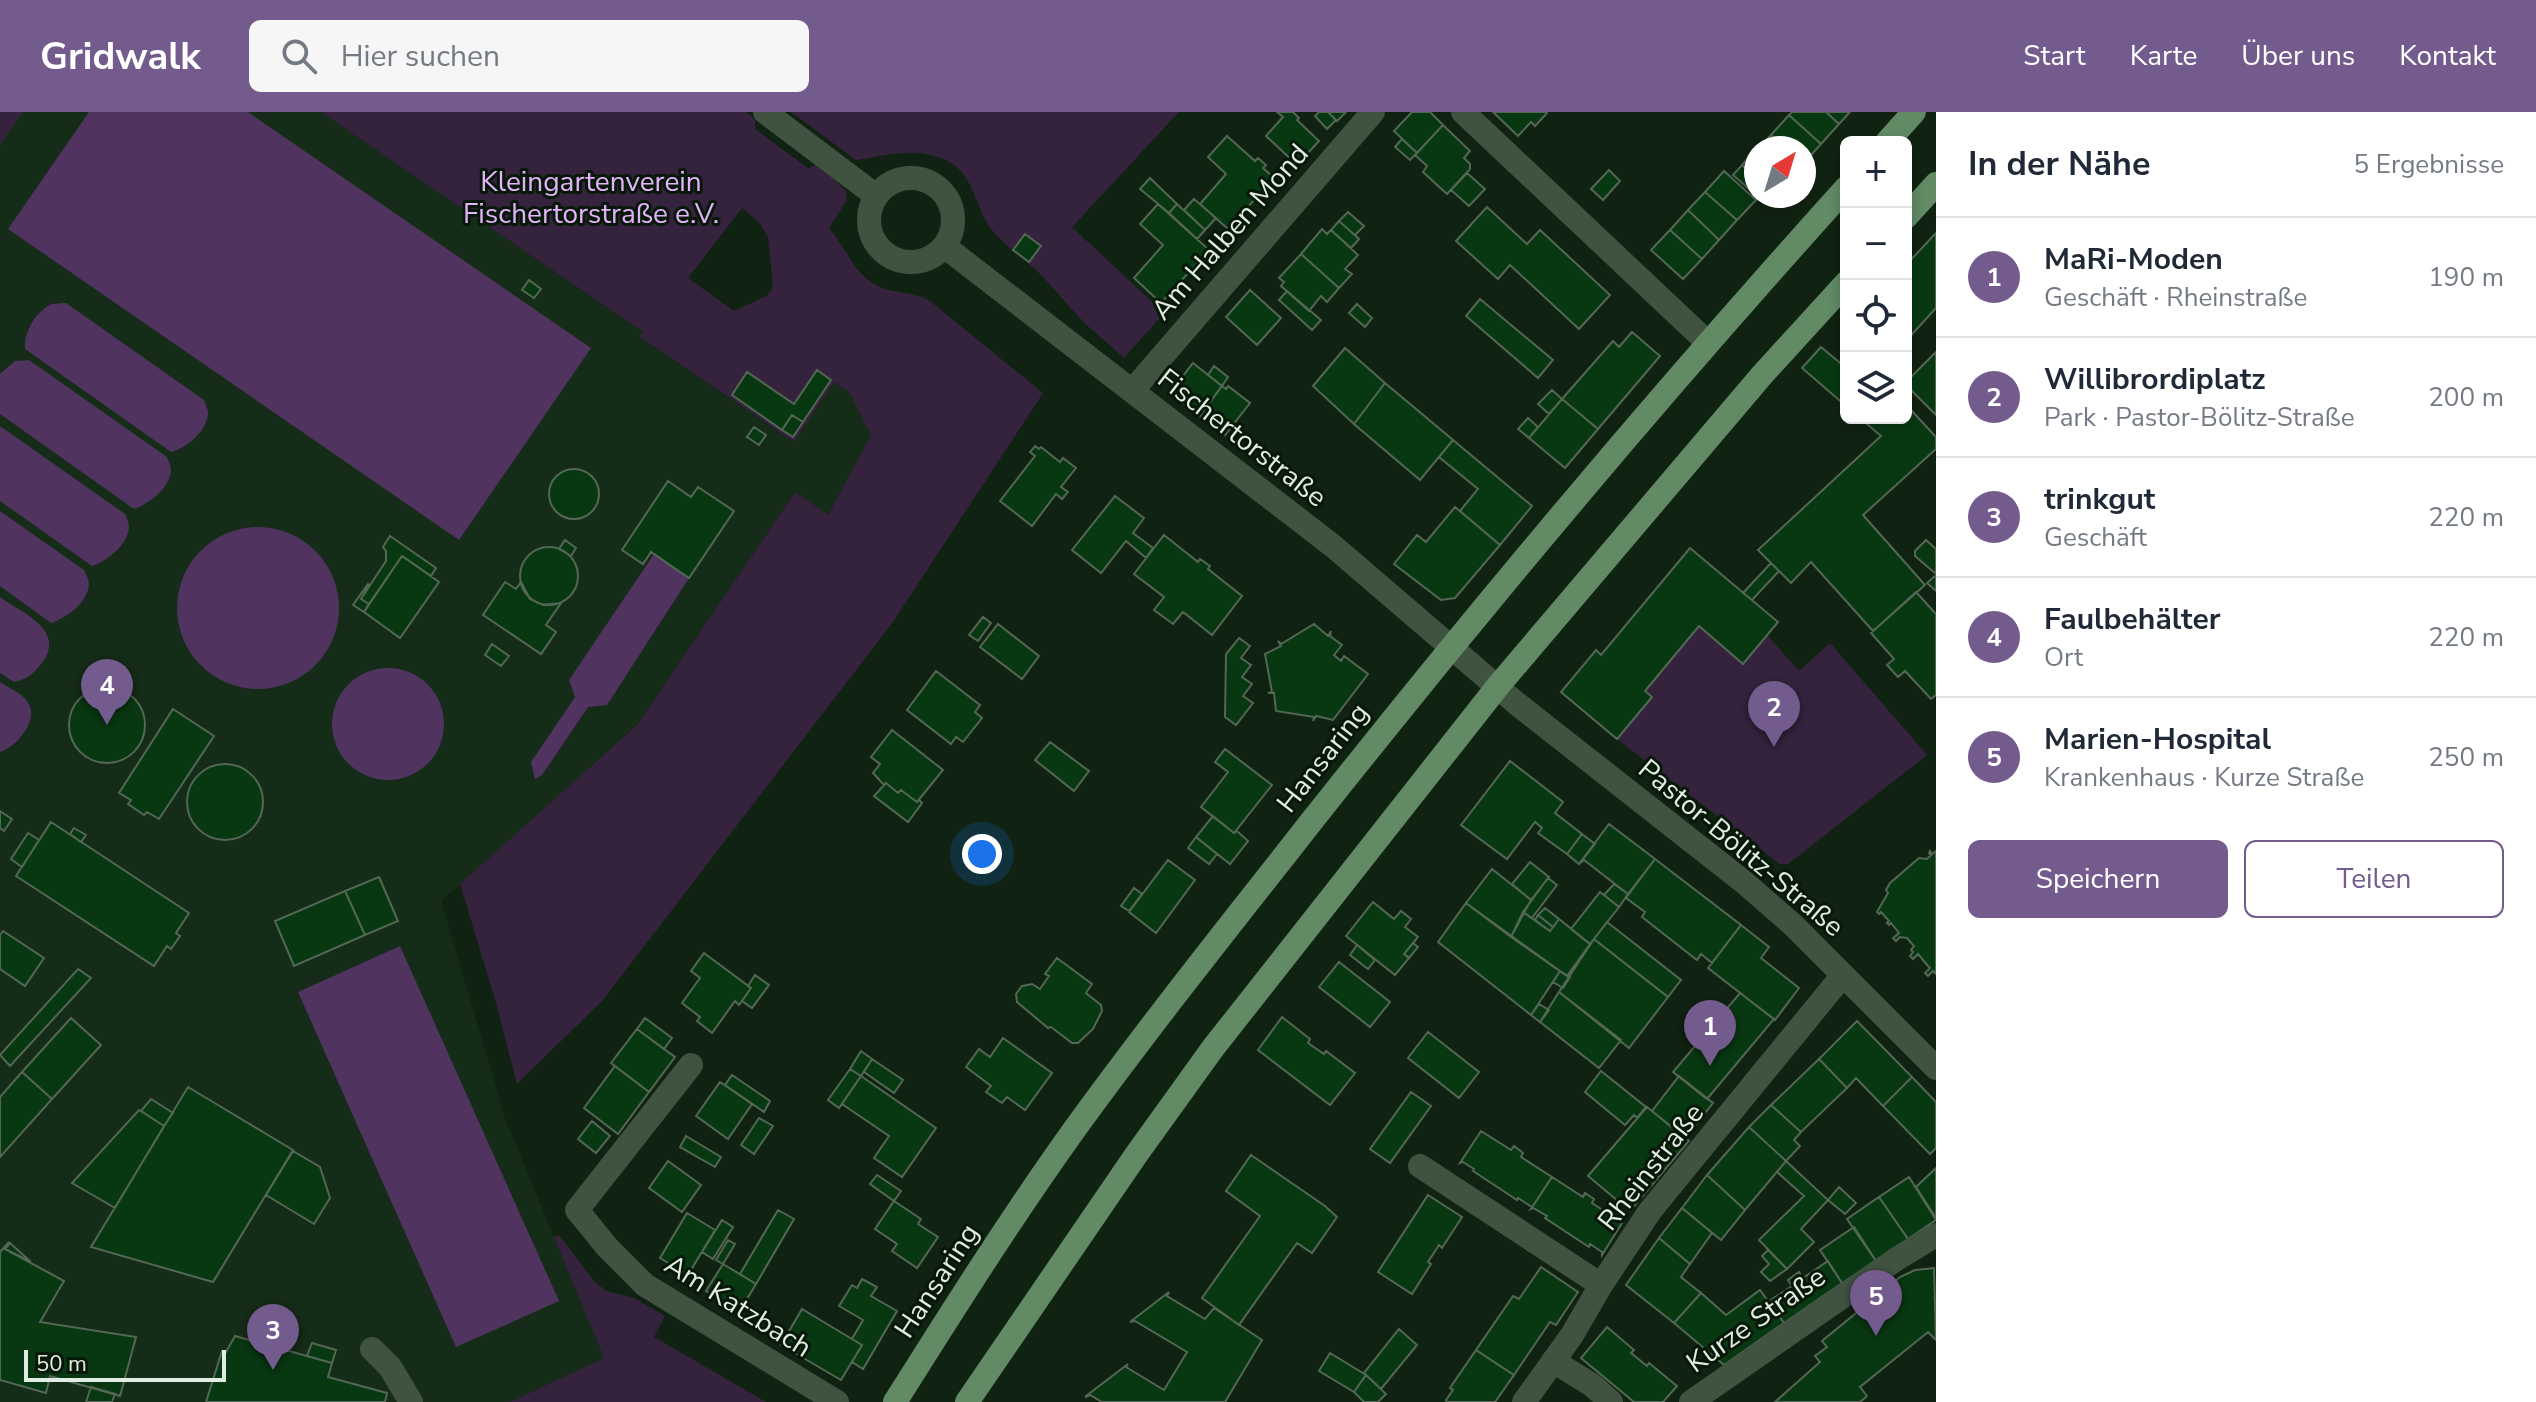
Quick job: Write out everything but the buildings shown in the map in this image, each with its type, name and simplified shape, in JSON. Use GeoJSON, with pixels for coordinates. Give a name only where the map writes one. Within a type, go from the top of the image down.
{"type":"FeatureCollection","features":[{"type":"Feature","properties":{"kind":"main road"},"geometry":{"type":"LineString","coordinates":[[1892,136],[1914,112]]}},
{"type":"Feature","properties":{"kind":"main road"},"geometry":{"type":"LineString","coordinates":[[1912,210],[1936,184]]}},
{"type":"Feature","properties":{"kind":"main road","name":"Hansaring"},"geometry":{"type":"LineString","coordinates":[[895,1402],[980,1268],[1072,1133],[1171,1000],[1450,647],[1707,342],[1840,195]]}},
{"type":"Feature","properties":{"kind":"main road"},"geometry":{"type":"LineString","coordinates":[[967,1402],[1213,1048],[1498,686],[1762,375],[1840,290]]}},
{"type":"Feature","properties":{"kind":"street"},"geometry":{"type":"LineString","coordinates":[[765,112],[875,195]]}},
{"type":"Feature","properties":{"kind":"street","name":"Am Halben Mond"},"geometry":{"type":"LineString","coordinates":[[1132,391],[1373,112]]}},
{"type":"Feature","properties":{"kind":"street"},"geometry":{"type":"LineString","coordinates":[[1463,112],[1707,342]]}},
{"type":"Feature","properties":{"kind":"street"},"geometry":{"type":"LineString","coordinates":[[921,179],[933,184],[950,203],[953,216],[953,229],[944,246],[930,258],[917,262],[892,258],[873,239],[869,226],[869,212],[875,195],[895,180],[921,179]]}},
{"type":"Feature","properties":{"kind":"street","name":"Fischertorstraße"},"geometry":{"type":"LineString","coordinates":[[944,246],[1333,546],[1498,686]]}},
{"type":"Feature","properties":{"kind":"street","name":"Pastor-Bölitz-Straße"},"geometry":{"type":"LineString","coordinates":[[1498,686],[1745,883],[1936,1068]]}},
{"type":"Feature","properties":{"kind":"street","name":"Rheinstraße"},"geometry":{"type":"LineString","coordinates":[[1524,1402],[1650,1211],[1843,975]]}},
{"type":"Feature","properties":{"kind":"street","name":"Am Katzbach"},"geometry":{"type":"LineString","coordinates":[[691,1065],[577,1210],[607,1247],[645,1285],[837,1402]]}},
{"type":"Feature","properties":{"kind":"street"},"geometry":{"type":"LineString","coordinates":[[1420,1166],[1601,1285]]}},
{"type":"Feature","properties":{"kind":"street","name":"Kurze Straße"},"geometry":{"type":"LineString","coordinates":[[1691,1402],[1895,1260],[1936,1235]]}},
{"type":"Feature","properties":{"kind":"street"},"geometry":{"type":"LineString","coordinates":[[372,1349],[390,1367],[411,1402]]}},
{"type":"Feature","properties":{"kind":"street"},"geometry":{"type":"LineString","coordinates":[[1553,1361],[1592,1385],[1611,1402]]}},
{"type":"Feature","properties":{"kind":"shaded area"},"geometry":{"type":"Polygon","coordinates":[[[0,112],[321,112],[644,333],[641,338],[793,442],[834,382],[849,392],[871,435],[828,515],[794,493],[638,724],[441,901],[506,1121],[604,1358],[510,1402],[0,1402],[0,112]]]}},
{"type":"Feature","properties":{"kind":"shaded area"},"geometry":{"type":"Polygon","coordinates":[[[89,112],[248,112],[591,348],[459,540],[8,229],[89,112]]]}},
{"type":"Feature","properties":{"kind":"shaded area"},"geometry":{"type":"Polygon","coordinates":[[[66,303],[204,400],[207,420],[195,438],[171,452],[25,349],[28,330],[41,311],[52,304],[66,303]]]}},
{"type":"Feature","properties":{"kind":"shaded area"},"geometry":{"type":"Polygon","coordinates":[[[29,360],[167,457],[170,477],[158,494],[134,509],[0,414],[0,374],[15,361],[29,360]]]}},
{"type":"Feature","properties":{"kind":"shaded area"},"geometry":{"type":"Polygon","coordinates":[[[0,426],[125,514],[128,534],[116,551],[92,566],[0,501],[0,426]]]}},
{"type":"Feature","properties":{"kind":"shaded area"},"geometry":{"type":"Polygon","coordinates":[[[0,511],[84,570],[89,582],[88,591],[81,603],[64,617],[51,623],[0,586],[0,511]]]}},
{"type":"Feature","properties":{"kind":"shaded area"},"geometry":{"type":"Polygon","coordinates":[[[258,527],[289,533],[315,551],[333,577],[339,608],[333,639],[315,665],[289,683],[258,689],[227,683],[201,665],[183,639],[177,608],[183,577],[201,551],[227,533],[258,527]]]}},
{"type":"Feature","properties":{"kind":"shaded area"},"geometry":{"type":"Polygon","coordinates":[[[654,554],[689,578],[607,705],[588,707],[542,775],[535,779],[531,762],[575,697],[569,680],[654,554]]]}},
{"type":"Feature","properties":{"kind":"shaded area"},"geometry":{"type":"Polygon","coordinates":[[[0,597],[38,623],[49,639],[49,649],[38,668],[28,677],[14,682],[0,673],[0,597]]]}},
{"type":"Feature","properties":{"kind":"shaded area"},"geometry":{"type":"Polygon","coordinates":[[[388,668],[410,672],[428,684],[440,702],[444,724],[440,746],[428,764],[410,776],[388,780],[366,776],[348,764],[336,746],[332,724],[336,702],[348,684],[366,672],[388,668]]]}},
{"type":"Feature","properties":{"kind":"shaded area"},"geometry":{"type":"Polygon","coordinates":[[[0,682],[27,701],[31,715],[20,738],[0,752],[0,682]]]}},
{"type":"Feature","properties":{"kind":"shaded area"},"geometry":{"type":"Polygon","coordinates":[[[400,946],[559,1301],[456,1347],[298,992],[400,946]]]}},
{"type":"Feature","properties":{"kind":"green space"},"geometry":{"type":"Polygon","coordinates":[[[0,112],[23,112],[0,145],[0,112]]]}},
{"type":"Feature","properties":{"kind":"green space","name":"Kleingartenverein Fischertorstraße e.V."},"geometry":{"type":"Polygon","coordinates":[[[321,112],[746,112],[755,119],[755,129],[808,168],[818,164],[846,191],[847,200],[829,228],[861,274],[883,288],[930,301],[1043,393],[893,622],[602,1001],[517,1084],[460,884],[638,724],[795,492],[828,515],[871,435],[849,392],[834,382],[794,442],[640,337],[643,332],[321,112]],[[742,208],[688,278],[734,311],[767,296],[773,286],[768,237],[759,222],[742,208]]]}},
{"type":"Feature","properties":{"kind":"green space"},"geometry":{"type":"Polygon","coordinates":[[[791,112],[1179,112],[1072,227],[1164,313],[1124,358],[1083,322],[1037,271],[997,236],[965,177],[951,163],[940,157],[916,153],[856,160],[791,112]]]}},
{"type":"Feature","properties":{"kind":"green space"},"geometry":{"type":"Polygon","coordinates":[[[1699,626],[1743,663],[1767,635],[1799,671],[1830,643],[1927,755],[1788,864],[1780,864],[1617,739],[1652,698],[1645,691],[1699,626]]]}},
{"type":"Feature","properties":{"kind":"green space"},"geometry":{"type":"Polygon","coordinates":[[[560,1236],[594,1281],[606,1291],[634,1298],[665,1316],[654,1337],[766,1402],[510,1402],[604,1358],[554,1237],[560,1236]]]}},
{"type":"Feature","properties":{"kind":"place","name":"Faulbehälter"},"geometry":{"type":"Point","coordinates":[107,725]}},
{"type":"Feature","properties":{"kind":"place","name":"Willibrordiplatz"},"geometry":{"type":"Point","coordinates":[1774,747]}},
{"type":"Feature","properties":{"kind":"place","name":"MaRi-Moden"},"geometry":{"type":"Point","coordinates":[1710,1066]}},
{"type":"Feature","properties":{"kind":"place","name":"Marien-Hospital"},"geometry":{"type":"Point","coordinates":[1876,1336]}},
{"type":"Feature","properties":{"kind":"place","name":"trinkgut"},"geometry":{"type":"Point","coordinates":[273,1370]}}]}
